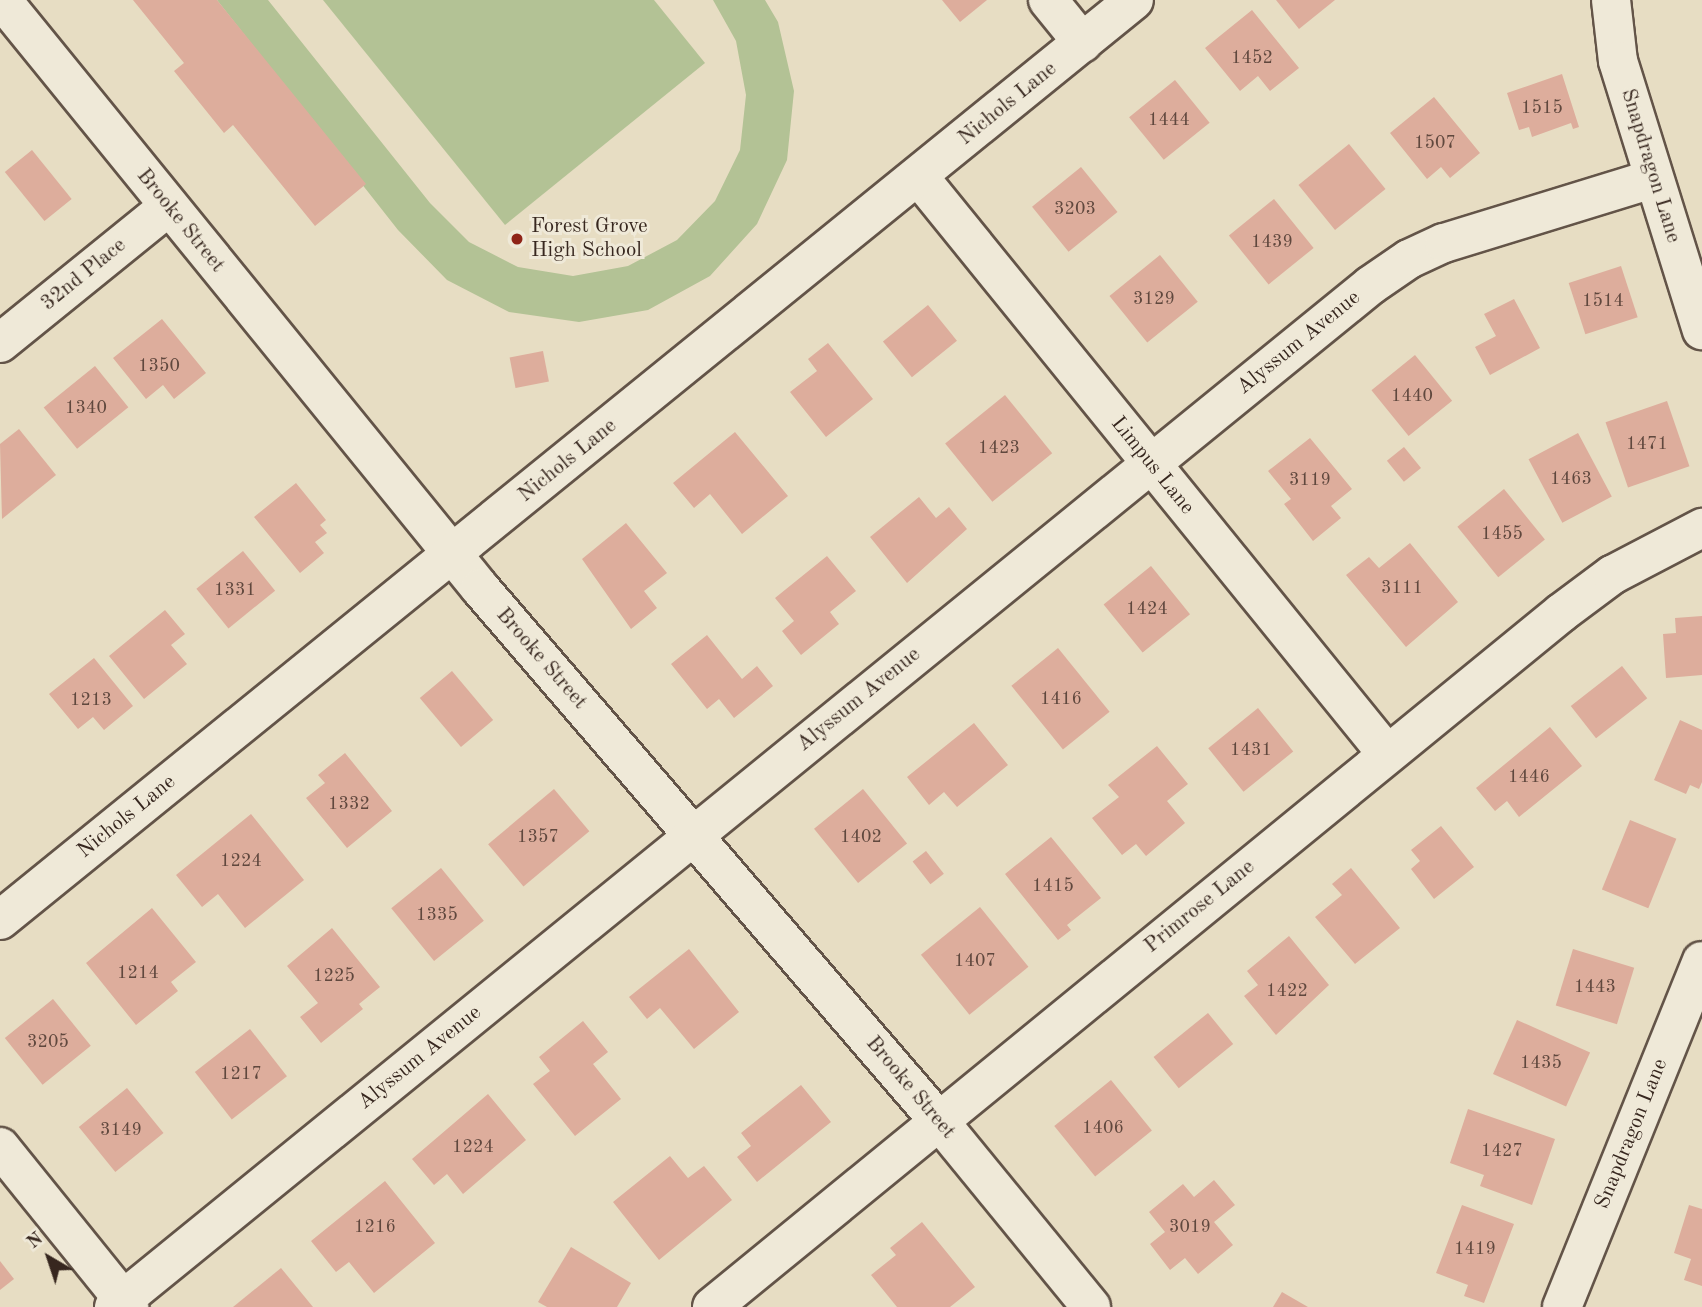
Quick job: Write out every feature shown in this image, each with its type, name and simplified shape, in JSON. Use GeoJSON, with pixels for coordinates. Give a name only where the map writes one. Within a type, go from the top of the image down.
{"type":"FeatureCollection","features":[{"type":"Feature","properties":{"kind":"street","name":"Brooke Street"},"geometry":{"type":"LineString","coordinates":[[2,0],[452,554],[939,1121],[1091,1307]]}},
{"type":"Feature","properties":{"kind":"street"},"geometry":{"type":"LineString","coordinates":[[1048,0],[1083,43]]}},
{"type":"Feature","properties":{"kind":"street","name":"Nichols Lane"},"geometry":{"type":"LineString","coordinates":[[0,920],[1134,0]]}},
{"type":"Feature","properties":{"kind":"street","name":"Snapdragon Lane"},"geometry":{"type":"LineString","coordinates":[[1611,0],[1618,61],[1652,179],[1702,330]]}},
{"type":"Feature","properties":{"kind":"street","name":"Limpus Lane"},"geometry":{"type":"LineString","coordinates":[[919,177],[1387,754]]}},
{"type":"Feature","properties":{"kind":"street","name":"Alyssum Avenue"},"geometry":{"type":"LineString","coordinates":[[122,1305],[1149,463],[1409,259],[1444,243],[1652,179]]}},
{"type":"Feature","properties":{"kind":"street","name":"32nd Place"},"geometry":{"type":"LineString","coordinates":[[0,344],[168,207]]}},
{"type":"Feature","properties":{"kind":"street","name":"Primrose Lane"},"geometry":{"type":"LineString","coordinates":[[712,1307],[1387,754],[1612,575],[1702,528]]}},
{"type":"Feature","properties":{"kind":"street","name":"Snapdragon Lane"},"geometry":{"type":"LineString","coordinates":[[1562,1307],[1702,961]]}},
{"type":"Feature","properties":{"kind":"street"},"geometry":{"type":"LineString","coordinates":[[0,1147],[122,1305]]}},
{"type":"Feature","properties":{"kind":"green space"},"geometry":{"type":"Polygon","coordinates":[[[217,0],[268,0],[430,203],[469,242],[518,267],[573,276],[628,266],[677,240],[715,201],[740,150],[746,95],[736,41],[713,0],[765,0],[778,22],[794,91],[787,160],[757,224],[710,276],[648,310],[579,322],[509,312],[447,280],[398,230],[217,0]]]}},
{"type":"Feature","properties":{"kind":"green space"},"geometry":{"type":"Polygon","coordinates":[[[323,0],[654,0],[705,63],[505,225],[323,0]]]}},
{"type":"Feature","properties":{"kind":"building"},"geometry":{"type":"Polygon","coordinates":[[[133,0],[217,0],[366,184],[315,226],[233,125],[224,133],[174,71],[184,63],[133,0]]]}},
{"type":"Feature","properties":{"kind":"building"},"geometry":{"type":"Polygon","coordinates":[[[942,0],[987,0],[960,22],[942,0]]]}},
{"type":"Feature","properties":{"kind":"building"},"geometry":{"type":"Polygon","coordinates":[[[1276,0],[1335,0],[1299,29],[1276,0]]]}},
{"type":"Feature","properties":{"kind":"building"},"geometry":{"type":"Polygon","coordinates":[[[1252,10],[1299,68],[1270,91],[1258,76],[1240,91],[1205,48],[1252,10]]]}},
{"type":"Feature","properties":{"kind":"building"},"geometry":{"type":"Polygon","coordinates":[[[1562,74],[1579,127],[1573,129],[1571,123],[1532,137],[1529,127],[1519,130],[1507,93],[1562,74]]]}},
{"type":"Feature","properties":{"kind":"building"},"geometry":{"type":"Polygon","coordinates":[[[1175,80],[1210,123],[1164,160],[1129,117],[1175,80]]]}},
{"type":"Feature","properties":{"kind":"building"},"geometry":{"type":"Polygon","coordinates":[[[1434,97],[1480,153],[1450,178],[1441,167],[1427,179],[1390,133],[1434,97]]]}},
{"type":"Feature","properties":{"kind":"building"},"geometry":{"type":"Polygon","coordinates":[[[1349,144],[1386,189],[1335,230],[1298,185],[1349,144]]]}},
{"type":"Feature","properties":{"kind":"building"},"geometry":{"type":"Polygon","coordinates":[[[32,150],[72,199],[44,221],[5,172],[32,150]]]}},
{"type":"Feature","properties":{"kind":"building"},"geometry":{"type":"Polygon","coordinates":[[[1081,167],[1118,212],[1069,252],[1032,207],[1081,167]]]}},
{"type":"Feature","properties":{"kind":"building"},"geometry":{"type":"Polygon","coordinates":[[[1274,199],[1314,248],[1269,284],[1229,236],[1274,199]]]}},
{"type":"Feature","properties":{"kind":"building"},"geometry":{"type":"Polygon","coordinates":[[[1160,255],[1198,302],[1147,343],[1109,296],[1160,255]]]}},
{"type":"Feature","properties":{"kind":"building"},"geometry":{"type":"Polygon","coordinates":[[[1621,266],[1638,317],[1585,334],[1569,283],[1621,266]]]}},
{"type":"Feature","properties":{"kind":"building"},"geometry":{"type":"Polygon","coordinates":[[[1514,299],[1540,348],[1490,375],[1475,347],[1496,336],[1484,314],[1514,299]]]}},
{"type":"Feature","properties":{"kind":"building"},"geometry":{"type":"Polygon","coordinates":[[[928,305],[957,341],[912,377],[883,342],[928,305]]]}},
{"type":"Feature","properties":{"kind":"building"},"geometry":{"type":"Polygon","coordinates":[[[162,319],[206,373],[174,399],[163,385],[146,399],[113,358],[162,319]]]}},
{"type":"Feature","properties":{"kind":"building"},"geometry":{"type":"Polygon","coordinates":[[[828,343],[873,399],[826,437],[790,392],[817,371],[808,359],[828,343]]]}},
{"type":"Feature","properties":{"kind":"building"},"geometry":{"type":"Polygon","coordinates":[[[543,351],[549,381],[516,388],[510,357],[543,351]]]}},
{"type":"Feature","properties":{"kind":"building"},"geometry":{"type":"Polygon","coordinates":[[[1415,355],[1452,401],[1409,436],[1371,390],[1415,355]]]}},
{"type":"Feature","properties":{"kind":"building"},"geometry":{"type":"Polygon","coordinates":[[[95,366],[128,407],[77,449],[44,408],[95,366]]]}},
{"type":"Feature","properties":{"kind":"building"},"geometry":{"type":"Polygon","coordinates":[[[1005,395],[1052,453],[992,502],[945,443],[1005,395]]]}},
{"type":"Feature","properties":{"kind":"building"},"geometry":{"type":"Polygon","coordinates":[[[1667,401],[1689,466],[1628,487],[1606,422],[1667,401]]]}},
{"type":"Feature","properties":{"kind":"building"},"geometry":{"type":"Polygon","coordinates":[[[19,429],[56,475],[2,519],[0,444],[19,429]]]}},
{"type":"Feature","properties":{"kind":"building"},"geometry":{"type":"Polygon","coordinates":[[[735,432],[788,496],[742,534],[710,494],[694,508],[673,483],[735,432]]]}},
{"type":"Feature","properties":{"kind":"building"},"geometry":{"type":"Polygon","coordinates":[[[1578,433],[1612,497],[1562,523],[1529,459],[1578,433]]]}},
{"type":"Feature","properties":{"kind":"building"},"geometry":{"type":"Polygon","coordinates":[[[1310,438],[1352,489],[1331,506],[1341,518],[1313,541],[1284,504],[1291,499],[1268,471],[1310,438]]]}},
{"type":"Feature","properties":{"kind":"building"},"geometry":{"type":"Polygon","coordinates":[[[1404,447],[1421,468],[1404,482],[1387,461],[1404,447]]]}},
{"type":"Feature","properties":{"kind":"building"},"geometry":{"type":"Polygon","coordinates":[[[296,483],[326,520],[320,525],[327,533],[315,542],[324,553],[300,573],[254,517],[296,483]]]}},
{"type":"Feature","properties":{"kind":"building"},"geometry":{"type":"Polygon","coordinates":[[[1504,489],[1545,540],[1498,577],[1457,527],[1504,489]]]}},
{"type":"Feature","properties":{"kind":"building"},"geometry":{"type":"Polygon","coordinates":[[[919,497],[936,518],[949,507],[967,529],[907,583],[870,537],[919,497]]]}},
{"type":"Feature","properties":{"kind":"building"},"geometry":{"type":"Polygon","coordinates":[[[626,523],[667,573],[644,591],[657,608],[631,629],[582,559],[626,523]]]}},
{"type":"Feature","properties":{"kind":"building"},"geometry":{"type":"Polygon","coordinates":[[[1410,543],[1458,602],[1406,647],[1346,575],[1369,557],[1379,568],[1410,543]]]}},
{"type":"Feature","properties":{"kind":"building"},"geometry":{"type":"Polygon","coordinates":[[[243,551],[275,591],[228,628],[196,589],[243,551]]]}},
{"type":"Feature","properties":{"kind":"building"},"geometry":{"type":"Polygon","coordinates":[[[827,556],[856,591],[830,612],[839,624],[801,655],[782,631],[794,621],[775,598],[827,556]]]}},
{"type":"Feature","properties":{"kind":"building"},"geometry":{"type":"Polygon","coordinates":[[[1151,566],[1190,614],[1143,653],[1104,604],[1151,566]]]}},
{"type":"Feature","properties":{"kind":"building"},"geometry":{"type":"Polygon","coordinates":[[[165,610],[185,634],[171,645],[187,664],[144,699],[109,656],[165,610]]]}},
{"type":"Feature","properties":{"kind":"building"},"geometry":{"type":"Polygon","coordinates":[[[1702,616],[1702,675],[1666,678],[1663,634],[1676,633],[1675,618],[1702,616]]]}},
{"type":"Feature","properties":{"kind":"building"},"geometry":{"type":"Polygon","coordinates":[[[707,635],[742,679],[757,666],[773,686],[734,718],[719,699],[707,709],[671,664],[707,635]]]}},
{"type":"Feature","properties":{"kind":"building"},"geometry":{"type":"Polygon","coordinates":[[[1058,648],[1110,712],[1063,749],[1011,686],[1058,648]]]}},
{"type":"Feature","properties":{"kind":"building"},"geometry":{"type":"Polygon","coordinates":[[[94,658],[133,706],[104,730],[93,717],[78,729],[49,694],[94,658]]]}},
{"type":"Feature","properties":{"kind":"building"},"geometry":{"type":"Polygon","coordinates":[[[1622,666],[1647,698],[1596,738],[1571,706],[1622,666]]]}},
{"type":"Feature","properties":{"kind":"building"},"geometry":{"type":"Polygon","coordinates":[[[452,671],[493,720],[461,747],[420,698],[452,671]]]}},
{"type":"Feature","properties":{"kind":"building"},"geometry":{"type":"Polygon","coordinates":[[[1258,708],[1293,752],[1244,792],[1208,748],[1258,708]]]}},
{"type":"Feature","properties":{"kind":"building"},"geometry":{"type":"Polygon","coordinates":[[[1680,720],[1702,730],[1702,782],[1699,789],[1690,785],[1686,794],[1654,780],[1680,720]]]}},
{"type":"Feature","properties":{"kind":"building"},"geometry":{"type":"Polygon","coordinates":[[[974,723],[1008,765],[957,807],[944,792],[929,805],[907,777],[974,723]]]}},
{"type":"Feature","properties":{"kind":"building"},"geometry":{"type":"Polygon","coordinates":[[[1550,727],[1582,766],[1519,817],[1507,801],[1495,811],[1476,788],[1550,727]]]}},
{"type":"Feature","properties":{"kind":"building"},"geometry":{"type":"Polygon","coordinates":[[[1157,746],[1188,784],[1167,801],[1185,823],[1146,856],[1136,844],[1122,855],[1092,818],[1119,797],[1108,785],[1157,746]]]}},
{"type":"Feature","properties":{"kind":"building"},"geometry":{"type":"Polygon","coordinates":[[[345,753],[392,811],[347,848],[306,798],[325,783],[318,775],[345,753]]]}},
{"type":"Feature","properties":{"kind":"building"},"geometry":{"type":"Polygon","coordinates":[[[554,789],[589,831],[523,886],[488,844],[554,789]]]}},
{"type":"Feature","properties":{"kind":"building"},"geometry":{"type":"Polygon","coordinates":[[[863,789],[907,843],[858,883],[814,829],[863,789]]]}},
{"type":"Feature","properties":{"kind":"building"},"geometry":{"type":"Polygon","coordinates":[[[251,814],[304,880],[245,928],[218,894],[202,907],[176,875],[251,814]]]}},
{"type":"Feature","properties":{"kind":"building"},"geometry":{"type":"Polygon","coordinates":[[[1630,820],[1676,839],[1648,908],[1602,890],[1630,820]]]}},
{"type":"Feature","properties":{"kind":"building"},"geometry":{"type":"Polygon","coordinates":[[[1441,826],[1474,867],[1434,899],[1411,869],[1420,861],[1411,850],[1441,826]]]}},
{"type":"Feature","properties":{"kind":"building"},"geometry":{"type":"Polygon","coordinates":[[[1051,837],[1101,898],[1067,925],[1071,930],[1058,940],[1005,874],[1051,837]]]}},
{"type":"Feature","properties":{"kind":"building"},"geometry":{"type":"Polygon","coordinates":[[[926,851],[944,874],[930,884],[913,861],[926,851]]]}},
{"type":"Feature","properties":{"kind":"building"},"geometry":{"type":"Polygon","coordinates":[[[441,868],[484,921],[434,961],[391,908],[441,868]]]}},
{"type":"Feature","properties":{"kind":"building"},"geometry":{"type":"Polygon","coordinates":[[[1351,868],[1400,928],[1355,964],[1315,917],[1342,895],[1332,884],[1351,868]]]}},
{"type":"Feature","properties":{"kind":"building"},"geometry":{"type":"Polygon","coordinates":[[[980,907],[1028,967],[969,1015],[921,955],[980,907]]]}},
{"type":"Feature","properties":{"kind":"building"},"geometry":{"type":"Polygon","coordinates":[[[152,908],[196,962],[171,982],[178,991],[136,1025],[86,963],[152,908]]]}},
{"type":"Feature","properties":{"kind":"building"},"geometry":{"type":"Polygon","coordinates":[[[332,928],[380,987],[359,1004],[363,1009],[321,1043],[300,1017],[318,1003],[287,966],[332,928]]]}},
{"type":"Feature","properties":{"kind":"building"},"geometry":{"type":"Polygon","coordinates":[[[1289,936],[1329,985],[1276,1035],[1244,996],[1258,985],[1247,971],[1289,936]]]}},
{"type":"Feature","properties":{"kind":"building"},"geometry":{"type":"Polygon","coordinates":[[[689,949],[739,1012],[694,1049],[660,1008],[647,1019],[629,997],[689,949]]]}},
{"type":"Feature","properties":{"kind":"building"},"geometry":{"type":"Polygon","coordinates":[[[1573,949],[1634,968],[1617,1024],[1556,1005],[1573,949]]]}},
{"type":"Feature","properties":{"kind":"building"},"geometry":{"type":"Polygon","coordinates":[[[53,999],[91,1046],[43,1085],[5,1038],[53,999]]]}},
{"type":"Feature","properties":{"kind":"building"},"geometry":{"type":"Polygon","coordinates":[[[1208,1013],[1233,1044],[1179,1088],[1154,1057],[1208,1013]]]}},
{"type":"Feature","properties":{"kind":"building"},"geometry":{"type":"Polygon","coordinates":[[[1517,1020],[1590,1053],[1566,1106],[1493,1074],[1517,1020]]]}},
{"type":"Feature","properties":{"kind":"building"},"geometry":{"type":"Polygon","coordinates":[[[583,1021],[608,1052],[593,1064],[621,1099],[575,1136],[533,1084],[550,1071],[539,1057],[583,1021]]]}},
{"type":"Feature","properties":{"kind":"building"},"geometry":{"type":"Polygon","coordinates":[[[250,1029],[287,1076],[232,1119],[195,1072],[250,1029]]]}},
{"type":"Feature","properties":{"kind":"building"},"geometry":{"type":"Polygon","coordinates":[[[1111,1080],[1152,1131],[1095,1176],[1054,1126],[1111,1080]]]}},
{"type":"Feature","properties":{"kind":"building"},"geometry":{"type":"Polygon","coordinates":[[[801,1085],[831,1122],[757,1182],[737,1157],[751,1146],[741,1133],[801,1085]]]}},
{"type":"Feature","properties":{"kind":"building"},"geometry":{"type":"Polygon","coordinates":[[[127,1088],[164,1133],[115,1172],[79,1127],[127,1088]]]}},
{"type":"Feature","properties":{"kind":"building"},"geometry":{"type":"Polygon","coordinates":[[[488,1094],[526,1140],[463,1194],[447,1174],[434,1185],[412,1159],[488,1094]]]}},
{"type":"Feature","properties":{"kind":"building"},"geometry":{"type":"Polygon","coordinates":[[[1468,1109],[1555,1139],[1532,1205],[1480,1186],[1484,1175],[1450,1163],[1468,1109]]]}},
{"type":"Feature","properties":{"kind":"building"},"geometry":{"type":"Polygon","coordinates":[[[670,1156],[688,1178],[704,1166],[732,1200],[659,1260],[613,1202],[670,1156]]]}},
{"type":"Feature","properties":{"kind":"building"},"geometry":{"type":"Polygon","coordinates":[[[1214,1180],[1235,1205],[1214,1222],[1233,1245],[1198,1274],[1185,1258],[1170,1270],[1150,1244],[1165,1232],[1149,1212],[1183,1184],[1194,1197],[1214,1180]]]}},
{"type":"Feature","properties":{"kind":"building"},"geometry":{"type":"Polygon","coordinates":[[[385,1181],[435,1243],[374,1293],[349,1262],[336,1272],[311,1241],[385,1181]]]}},
{"type":"Feature","properties":{"kind":"building"},"geometry":{"type":"Polygon","coordinates":[[[1462,1205],[1514,1224],[1484,1303],[1464,1296],[1468,1285],[1436,1273],[1462,1205]]]}},
{"type":"Feature","properties":{"kind":"building"},"geometry":{"type":"Polygon","coordinates":[[[1689,1205],[1702,1209],[1702,1286],[1684,1280],[1691,1259],[1674,1253],[1689,1205]]]}},
{"type":"Feature","properties":{"kind":"building"},"geometry":{"type":"Polygon","coordinates":[[[922,1222],[975,1287],[950,1307],[897,1307],[871,1275],[896,1255],[890,1248],[922,1222]]]}},
{"type":"Feature","properties":{"kind":"building"},"geometry":{"type":"Polygon","coordinates":[[[571,1247],[631,1283],[617,1307],[547,1307],[538,1302],[571,1247]]]}},
{"type":"Feature","properties":{"kind":"building"},"geometry":{"type":"Polygon","coordinates":[[[0,1261],[14,1279],[0,1290],[0,1261]]]}},
{"type":"Feature","properties":{"kind":"building"},"geometry":{"type":"Polygon","coordinates":[[[281,1268],[313,1307],[233,1307],[281,1268]]]}},
{"type":"Feature","properties":{"kind":"building"},"geometry":{"type":"Polygon","coordinates":[[[1282,1292],[1308,1307],[1273,1307],[1282,1292]]]}},
{"type":"Feature","properties":{"kind":"place","name":"Forest Grove High School"},"geometry":{"type":"Point","coordinates":[517,239]}}]}
